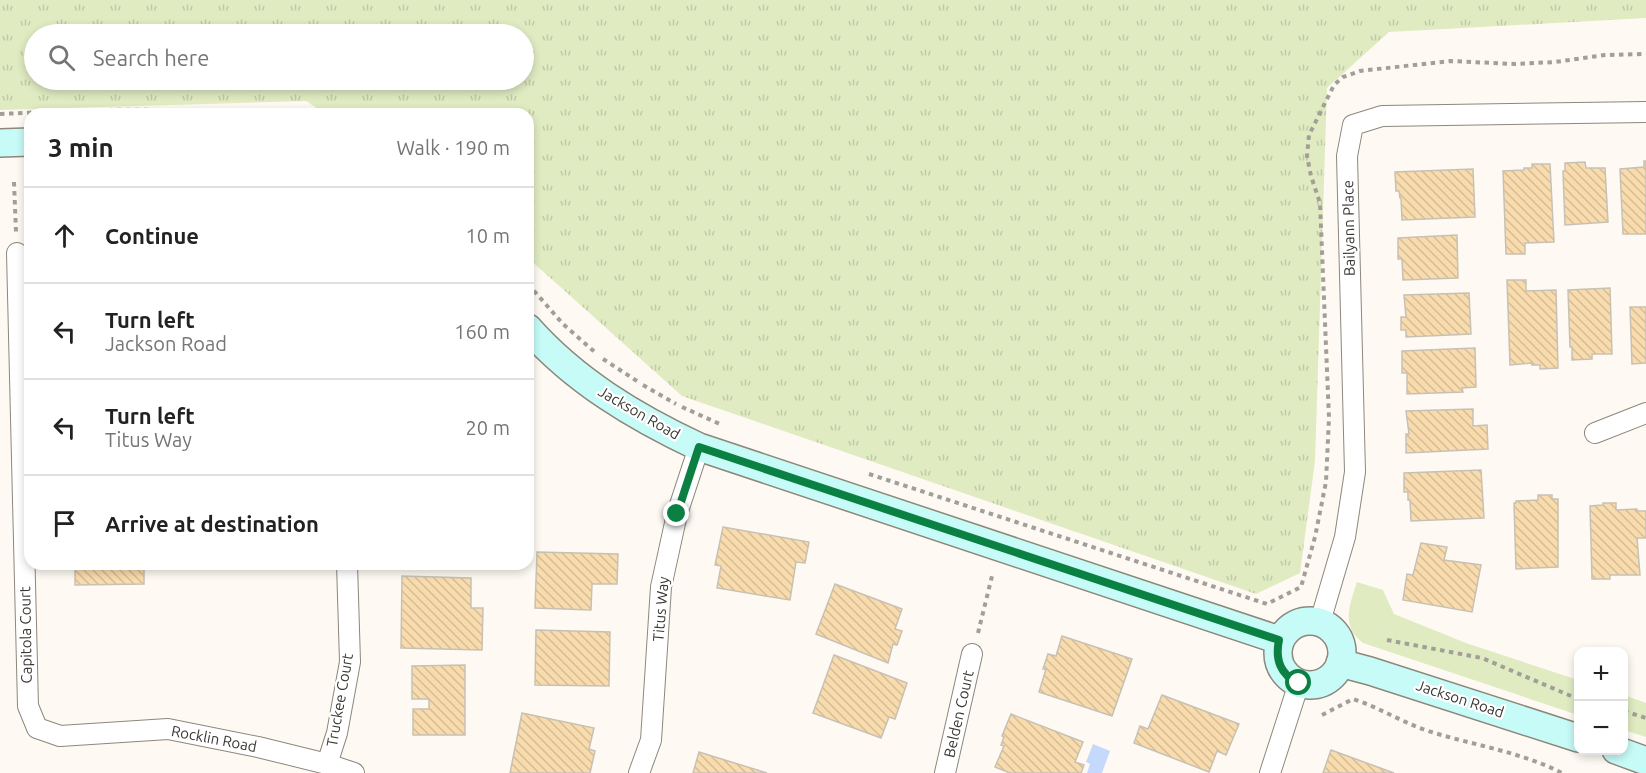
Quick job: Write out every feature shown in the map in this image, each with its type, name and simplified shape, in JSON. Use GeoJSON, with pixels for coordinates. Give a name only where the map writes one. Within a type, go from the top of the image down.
{"type":"FeatureCollection","features":[{"type":"Feature","properties":{"kind":"street","name":"Bailyann Place"},"geometry":{"type":"LineString","coordinates":[[1320,622],[1345,537],[1355,472],[1347,156],[1353,125],[1382,116],[1646,112]]}},
{"type":"Feature","properties":{"kind":"street"},"geometry":{"type":"LineString","coordinates":[[0,143],[24,142]]}},
{"type":"Feature","properties":{"kind":"street","name":"Capitola Court"},"geometry":{"type":"LineString","coordinates":[[17,254],[24,542]]}},
{"type":"Feature","properties":{"kind":"street","name":"Jackson Road"},"geometry":{"type":"LineString","coordinates":[[534,334],[593,387],[645,420],[699,447],[1279,640]]}},
{"type":"Feature","properties":{"kind":"street"},"geometry":{"type":"LineString","coordinates":[[1595,433],[1646,413]]}},
{"type":"Feature","properties":{"kind":"street","name":"Titus Way"},"geometry":{"type":"LineString","coordinates":[[639,773],[651,740],[661,588],[677,514],[699,447]]}},
{"type":"Feature","properties":{"kind":"street","name":"Capitola Court"},"geometry":{"type":"LineString","coordinates":[[25,570],[28,706],[37,728]]}},
{"type":"Feature","properties":{"kind":"street","name":"Truckee Court"},"geometry":{"type":"LineString","coordinates":[[327,764],[337,733],[350,662],[346,570]]}},
{"type":"Feature","properties":{"kind":"street"},"geometry":{"type":"LineString","coordinates":[[1303,621],[1320,622],[1332,629],[1339,638],[1342,647],[1340,663],[1333,676],[1324,682],[1313,685],[1299,683],[1283,672],[1278,662],[1279,640],[1294,624],[1303,621]]}},
{"type":"Feature","properties":{"kind":"street","name":"Belden Court"},"geometry":{"type":"LineString","coordinates":[[945,773],[972,654]]}},
{"type":"Feature","properties":{"kind":"street","name":"Jackson Road"},"geometry":{"type":"LineString","coordinates":[[1340,663],[1574,737]]}},
{"type":"Feature","properties":{"kind":"street"},"geometry":{"type":"LineString","coordinates":[[1270,773],[1299,683]]}},
{"type":"Feature","properties":{"kind":"street","name":"Rocklin Road"},"geometry":{"type":"LineString","coordinates":[[37,728],[60,736],[168,729],[258,747],[354,773]]}},
{"type":"Feature","properties":{"kind":"street"},"geometry":{"type":"LineString","coordinates":[[1628,754],[1646,761]]}},
{"type":"Feature","properties":{"kind":"path"},"geometry":{"type":"LineString","coordinates":[[859,471],[1267,604],[1301,587],[1316,537],[1326,482],[1329,418],[1320,203],[1311,176],[1308,156],[1309,135],[1334,85],[1343,77],[1360,71],[1405,65],[1450,61],[1515,64],[1554,62],[1605,55],[1646,54]]}},
{"type":"Feature","properties":{"kind":"path"},"geometry":{"type":"LineString","coordinates":[[0,114],[24,113]]}},
{"type":"Feature","properties":{"kind":"path"},"geometry":{"type":"LineString","coordinates":[[14,182],[17,254]]}},
{"type":"Feature","properties":{"kind":"path"},"geometry":{"type":"LineString","coordinates":[[534,291],[563,324],[600,357],[640,384],[682,407],[725,426]]}},
{"type":"Feature","properties":{"kind":"path"},"geometry":{"type":"LineString","coordinates":[[972,654],[993,572]]}},
{"type":"Feature","properties":{"kind":"path"},"geometry":{"type":"LineString","coordinates":[[1387,640],[1482,658],[1574,697]]}},
{"type":"Feature","properties":{"kind":"path"},"geometry":{"type":"LineString","coordinates":[[1322,715],[1353,699],[1374,706],[1423,729],[1525,757],[1562,773]]}},
{"type":"Feature","properties":{"kind":"path"},"geometry":{"type":"LineString","coordinates":[[1628,713],[1646,718]]}},
{"type":"Feature","properties":{"kind":"green space"},"geometry":{"type":"Polygon","coordinates":[[[0,0],[1646,0],[1646,18],[1389,32],[1327,88],[1315,461],[1300,573],[1256,594],[682,396],[534,263],[534,108],[317,108],[306,101],[0,110],[0,0]]]}},
{"type":"Feature","properties":{"kind":"green space"},"geometry":{"type":"Polygon","coordinates":[[[1357,582],[1383,590],[1394,614],[1466,643],[1574,679],[1574,714],[1363,643],[1351,629],[1350,606],[1357,582]]]}},
{"type":"Feature","properties":{"kind":"green space"},"geometry":{"type":"Polygon","coordinates":[[[1628,696],[1646,703],[1646,737],[1628,731],[1628,696]]]}},
{"type":"Feature","properties":{"kind":"water"},"geometry":{"type":"Polygon","coordinates":[[[1093,744],[1110,751],[1102,773],[1087,773],[1090,764],[1086,762],[1093,744]]]}},
{"type":"Feature","properties":{"kind":"building"},"geometry":{"type":"Polygon","coordinates":[[[1644,161],[1646,161],[1646,234],[1623,234],[1620,169],[1644,167],[1644,161]]]}},
{"type":"Feature","properties":{"kind":"building"},"geometry":{"type":"Polygon","coordinates":[[[1585,162],[1586,168],[1605,168],[1608,222],[1565,225],[1563,171],[1565,171],[1565,163],[1585,162]]]}},
{"type":"Feature","properties":{"kind":"building"},"geometry":{"type":"Polygon","coordinates":[[[1532,164],[1550,164],[1554,242],[1525,243],[1525,254],[1506,254],[1503,171],[1524,170],[1524,168],[1532,168],[1532,164]]]}},
{"type":"Feature","properties":{"kind":"building"},"geometry":{"type":"Polygon","coordinates":[[[1473,169],[1475,217],[1402,220],[1401,198],[1399,191],[1396,191],[1395,172],[1473,169]]]}},
{"type":"Feature","properties":{"kind":"building"},"geometry":{"type":"Polygon","coordinates":[[[1457,235],[1458,278],[1403,280],[1402,259],[1398,259],[1398,238],[1457,235]]]}},
{"type":"Feature","properties":{"kind":"building"},"geometry":{"type":"Polygon","coordinates":[[[1507,280],[1526,280],[1526,291],[1556,290],[1558,368],[1540,369],[1540,365],[1531,363],[1510,365],[1507,280]]]}},
{"type":"Feature","properties":{"kind":"building"},"geometry":{"type":"Polygon","coordinates":[[[1610,288],[1612,354],[1592,354],[1592,359],[1572,360],[1568,290],[1610,288]]]}},
{"type":"Feature","properties":{"kind":"building"},"geometry":{"type":"Polygon","coordinates":[[[1469,293],[1471,334],[1406,337],[1406,330],[1401,330],[1401,317],[1406,317],[1404,295],[1469,293]]]}},
{"type":"Feature","properties":{"kind":"building"},"geometry":{"type":"Polygon","coordinates":[[[1630,307],[1646,307],[1646,363],[1632,364],[1630,307]]]}},
{"type":"Feature","properties":{"kind":"building"},"geometry":{"type":"Polygon","coordinates":[[[1475,348],[1476,387],[1462,388],[1463,392],[1407,394],[1407,373],[1402,373],[1402,351],[1475,348]]]}},
{"type":"Feature","properties":{"kind":"building"},"geometry":{"type":"Polygon","coordinates":[[[1473,409],[1473,426],[1487,425],[1488,449],[1406,453],[1406,434],[1409,434],[1406,411],[1473,409]]]}},
{"type":"Feature","properties":{"kind":"building"},"geometry":{"type":"Polygon","coordinates":[[[1481,470],[1484,518],[1411,521],[1410,500],[1408,500],[1408,492],[1404,492],[1404,473],[1481,470]]]}},
{"type":"Feature","properties":{"kind":"building"},"geometry":{"type":"Polygon","coordinates":[[[1538,495],[1552,495],[1552,499],[1558,499],[1558,567],[1516,569],[1514,503],[1538,500],[1538,495]]]}},
{"type":"Feature","properties":{"kind":"building"},"geometry":{"type":"Polygon","coordinates":[[[1603,503],[1616,503],[1616,510],[1646,511],[1646,538],[1637,538],[1640,575],[1610,575],[1610,579],[1592,579],[1590,506],[1603,505],[1603,503]]]}},
{"type":"Feature","properties":{"kind":"building"},"geometry":{"type":"Polygon","coordinates":[[[723,527],[809,542],[805,563],[796,562],[790,600],[717,588],[721,566],[715,565],[723,527]]]}},
{"type":"Feature","properties":{"kind":"building"},"geometry":{"type":"Polygon","coordinates":[[[1421,543],[1447,547],[1444,560],[1481,565],[1472,612],[1403,600],[1407,574],[1413,575],[1421,543]]]}},
{"type":"Feature","properties":{"kind":"building"},"geometry":{"type":"Polygon","coordinates":[[[537,552],[618,554],[617,584],[592,584],[591,610],[535,608],[537,552]]]}},
{"type":"Feature","properties":{"kind":"building"},"geometry":{"type":"Polygon","coordinates":[[[75,570],[144,570],[144,584],[75,585],[75,570]]]}},
{"type":"Feature","properties":{"kind":"building"},"geometry":{"type":"Polygon","coordinates":[[[402,576],[471,578],[471,608],[483,608],[482,650],[401,648],[402,576]]]}},
{"type":"Feature","properties":{"kind":"building"},"geometry":{"type":"Polygon","coordinates":[[[835,584],[902,609],[895,629],[902,631],[897,645],[893,644],[888,663],[816,634],[835,584]]]}},
{"type":"Feature","properties":{"kind":"building"},"geometry":{"type":"Polygon","coordinates":[[[536,630],[610,632],[609,686],[535,685],[536,630]]]}},
{"type":"Feature","properties":{"kind":"building"},"geometry":{"type":"Polygon","coordinates":[[[1062,636],[1132,659],[1112,716],[1039,692],[1048,654],[1056,656],[1062,636]]]}},
{"type":"Feature","properties":{"kind":"building"},"geometry":{"type":"Polygon","coordinates":[[[834,655],[907,683],[895,719],[889,717],[881,738],[813,713],[834,655]]]}},
{"type":"Feature","properties":{"kind":"building"},"geometry":{"type":"Polygon","coordinates":[[[465,665],[465,735],[413,735],[413,709],[429,709],[429,699],[412,699],[412,666],[465,665]]]}},
{"type":"Feature","properties":{"kind":"building"},"geometry":{"type":"Polygon","coordinates":[[[1162,695],[1239,724],[1226,755],[1217,751],[1209,772],[1134,743],[1140,726],[1148,729],[1162,695]]]}},
{"type":"Feature","properties":{"kind":"building"},"geometry":{"type":"Polygon","coordinates":[[[522,713],[594,728],[589,749],[595,751],[590,773],[510,773],[522,713]]]}},
{"type":"Feature","properties":{"kind":"building"},"geometry":{"type":"Polygon","coordinates":[[[1011,714],[1083,742],[1075,762],[1084,765],[1081,773],[1010,773],[995,767],[1004,746],[1001,745],[1004,737],[1002,736],[1011,714]]]}},
{"type":"Feature","properties":{"kind":"building"},"geometry":{"type":"Polygon","coordinates":[[[1331,750],[1394,773],[1323,773],[1331,750]]]}},
{"type":"Feature","properties":{"kind":"building"},"geometry":{"type":"Polygon","coordinates":[[[699,752],[767,773],[693,773],[699,752]]]}},
{"type":"Feature","properties":{"kind":"route"},"geometry":{"type":"LineString","coordinates":[[677,514],[699,447],[1279,640],[1278,662],[1283,672],[1299,683]]}}]}
